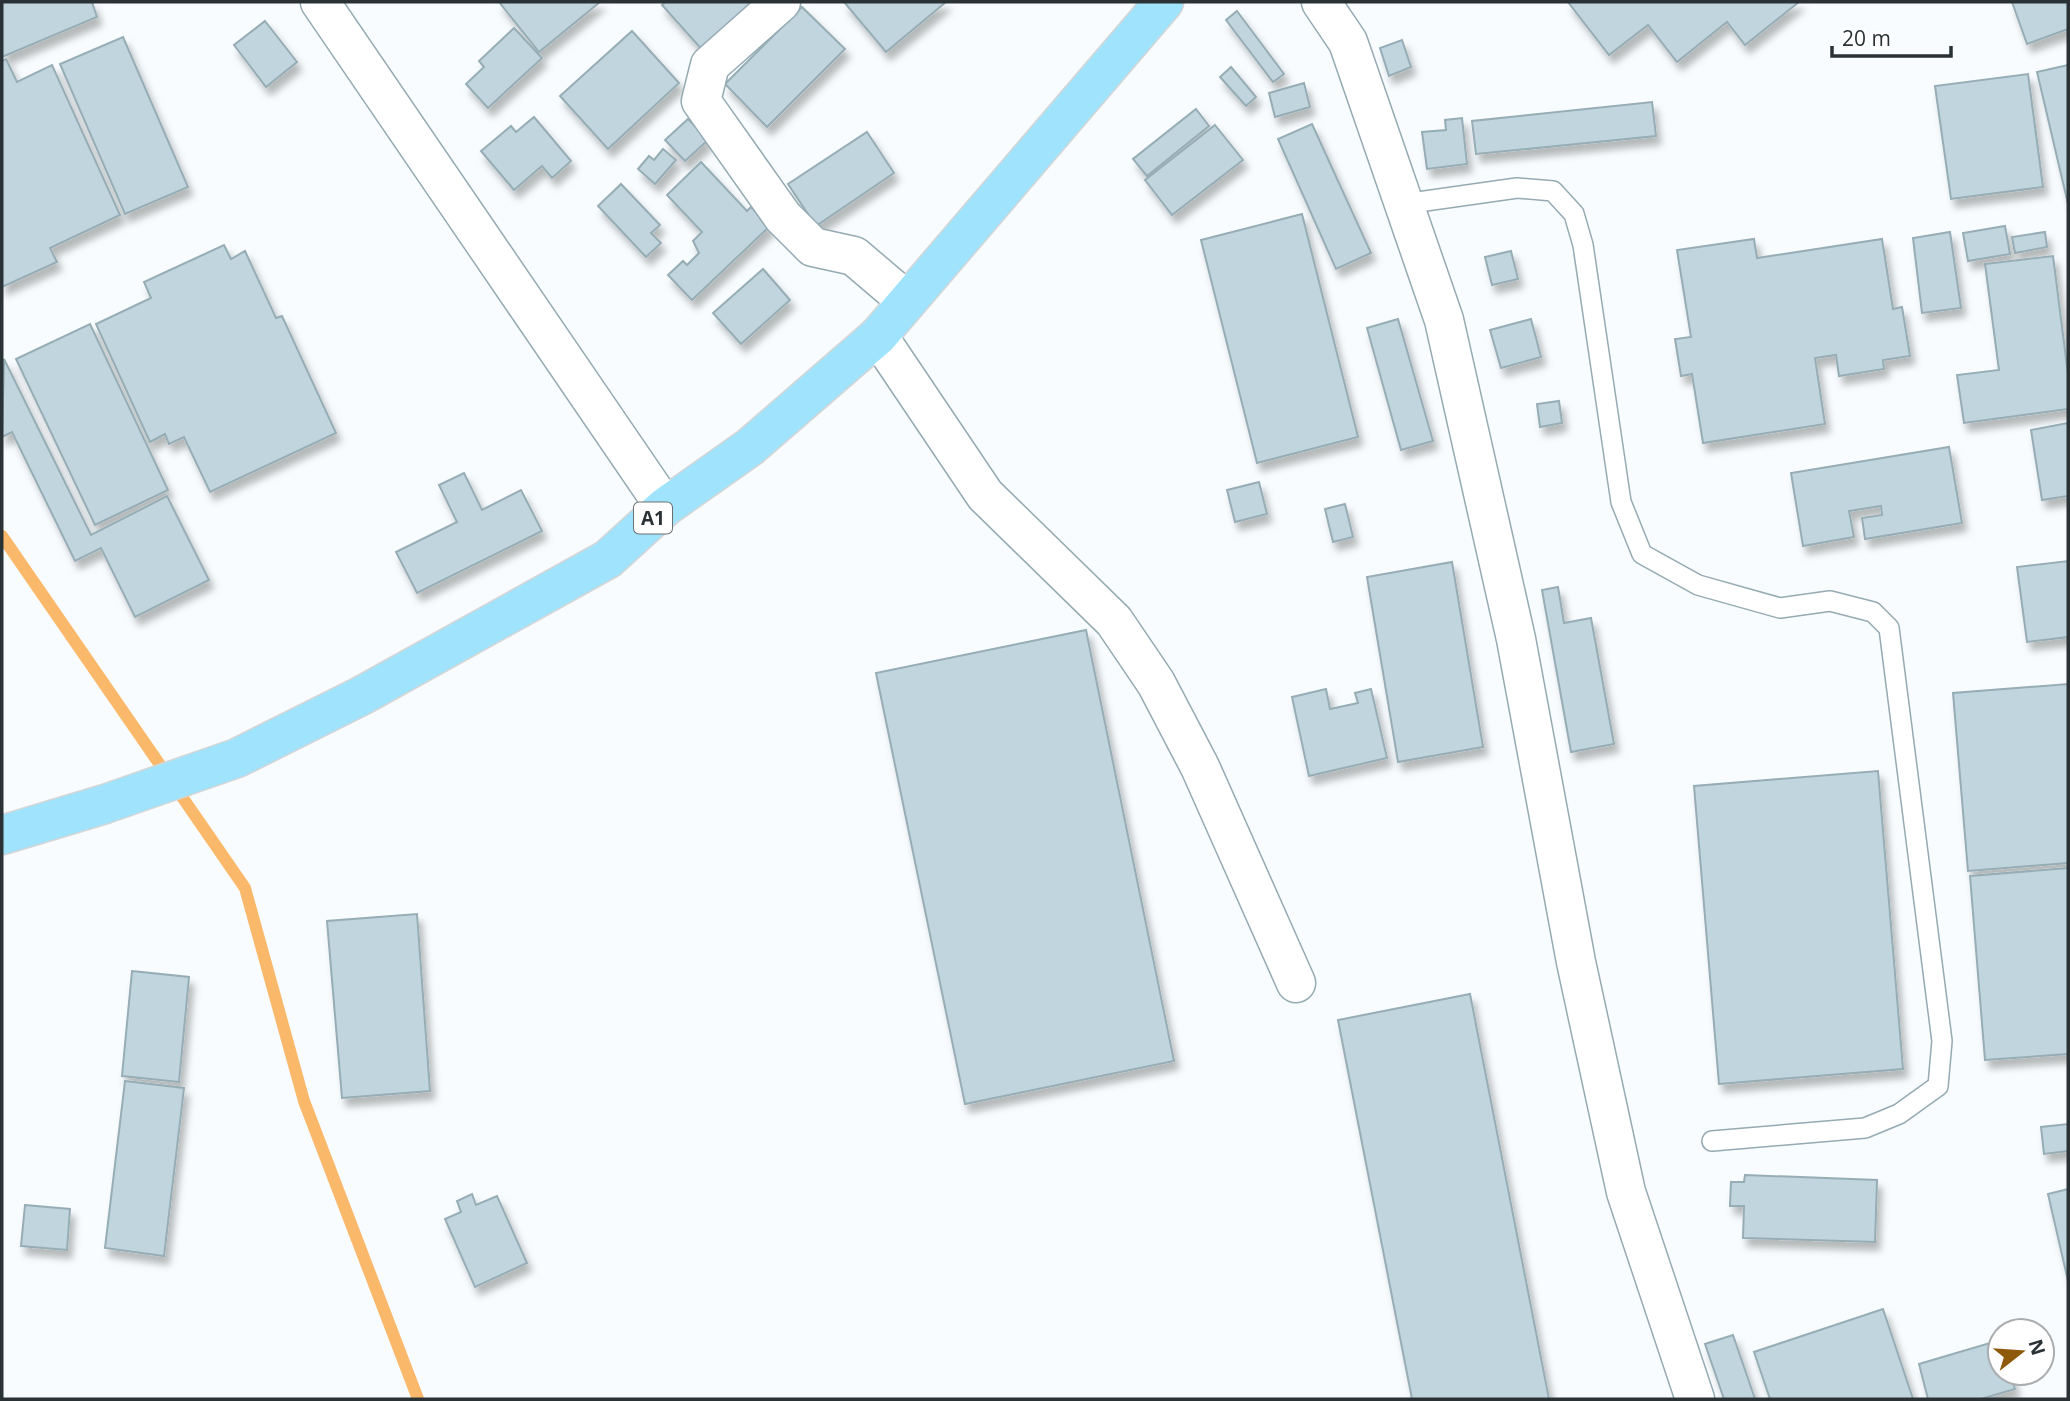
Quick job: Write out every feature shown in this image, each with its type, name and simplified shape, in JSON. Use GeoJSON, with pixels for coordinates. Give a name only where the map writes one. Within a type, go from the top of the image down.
{"type":"FeatureCollection","features":[{"type":"Feature","properties":{"kind":"highway","name":"A1"},"geometry":{"type":"LineString","coordinates":[[2,835],[106,804],[237,758],[361,696],[608,559],[665,507],[750,447],[878,336],[1164,2]]}},
{"type":"Feature","properties":{"kind":"street"},"geometry":{"type":"LineString","coordinates":[[320,2],[665,507]]}},
{"type":"Feature","properties":{"kind":"street"},"geometry":{"type":"LineString","coordinates":[[781,2],[710,65],[701,101],[783,217],[813,247],[854,256],[907,301]]}},
{"type":"Feature","properties":{"kind":"street"},"geometry":{"type":"LineString","coordinates":[[1321,2],[1348,42],[1444,320],[1513,625],[1576,962],[1626,1192],[1695,1399]]}},
{"type":"Feature","properties":{"kind":"street"},"geometry":{"type":"LineString","coordinates":[[878,336],[985,495],[1114,621],[1156,683],[1200,767],[1296,983]]}},
{"type":"Feature","properties":{"kind":"lane"},"geometry":{"type":"LineString","coordinates":[[1404,204],[1517,188],[1553,191],[1574,214],[1583,245],[1621,502],[1642,554],[1698,584],[1780,608],[1830,601],[1873,612],[1889,628],[1942,1041],[1938,1086],[1899,1114],[1865,1128],[1712,1141]]}},
{"type":"Feature","properties":{"kind":"building"},"geometry":{"type":"Polygon","coordinates":[[[2,2],[92,2],[97,17],[2,57],[2,2]]]}},
{"type":"Feature","properties":{"kind":"building"},"geometry":{"type":"Polygon","coordinates":[[[499,2],[600,2],[539,52],[499,2]]]}},
{"type":"Feature","properties":{"kind":"building"},"geometry":{"type":"Polygon","coordinates":[[[665,2],[763,2],[705,53],[662,5],[665,2]]]}},
{"type":"Feature","properties":{"kind":"building"},"geometry":{"type":"Polygon","coordinates":[[[844,2],[946,2],[886,52],[844,2]]]}},
{"type":"Feature","properties":{"kind":"building"},"geometry":{"type":"Polygon","coordinates":[[[1568,2],[1799,2],[1745,45],[1727,22],[1677,62],[1648,25],[1609,55],[1568,2]]]}},
{"type":"Feature","properties":{"kind":"building"},"geometry":{"type":"Polygon","coordinates":[[[2012,2],[2068,2],[2068,29],[2027,44],[2012,2]]]}},
{"type":"Feature","properties":{"kind":"building"},"geometry":{"type":"Polygon","coordinates":[[[802,7],[845,49],[767,127],[725,84],[802,7]]]}},
{"type":"Feature","properties":{"kind":"building"},"geometry":{"type":"Polygon","coordinates":[[[1237,11],[1284,74],[1273,82],[1226,20],[1237,11]]]}},
{"type":"Feature","properties":{"kind":"building"},"geometry":{"type":"Polygon","coordinates":[[[265,21],[297,62],[266,87],[234,45],[265,21]]]}},
{"type":"Feature","properties":{"kind":"building"},"geometry":{"type":"Polygon","coordinates":[[[514,28],[542,58],[488,108],[466,84],[484,67],[479,61],[514,28]]]}},
{"type":"Feature","properties":{"kind":"building"},"geometry":{"type":"Polygon","coordinates":[[[632,31],[679,83],[608,149],[560,96],[632,31]]]}},
{"type":"Feature","properties":{"kind":"building"},"geometry":{"type":"Polygon","coordinates":[[[123,37],[188,187],[125,214],[60,64],[123,37]]]}},
{"type":"Feature","properties":{"kind":"building"},"geometry":{"type":"Polygon","coordinates":[[[1402,40],[1411,67],[1389,76],[1380,48],[1402,40]]]}},
{"type":"Feature","properties":{"kind":"building"},"geometry":{"type":"Polygon","coordinates":[[[6,59],[17,82],[52,65],[120,215],[50,248],[57,262],[2,287],[2,61],[6,59]]]}},
{"type":"Feature","properties":{"kind":"building"},"geometry":{"type":"Polygon","coordinates":[[[2068,65],[2068,204],[2037,72],[2068,65]]]}},
{"type":"Feature","properties":{"kind":"building"},"geometry":{"type":"Polygon","coordinates":[[[1231,67],[1256,97],[1246,106],[1220,77],[1231,67]]]}},
{"type":"Feature","properties":{"kind":"building"},"geometry":{"type":"Polygon","coordinates":[[[2028,74],[2043,187],[1951,199],[1935,86],[2028,74]]]}},
{"type":"Feature","properties":{"kind":"building"},"geometry":{"type":"Polygon","coordinates":[[[1304,83],[1310,107],[1275,117],[1269,93],[1304,83]]]}},
{"type":"Feature","properties":{"kind":"building"},"geometry":{"type":"Polygon","coordinates":[[[1652,102],[1656,136],[1476,154],[1472,121],[1652,102]]]}},
{"type":"Feature","properties":{"kind":"building"},"geometry":{"type":"Polygon","coordinates":[[[1196,109],[1209,126],[1147,176],[1133,159],[1196,109]]]}},
{"type":"Feature","properties":{"kind":"building"},"geometry":{"type":"Polygon","coordinates":[[[534,117],[571,161],[552,178],[542,166],[514,190],[481,151],[511,126],[516,132],[534,117]]]}},
{"type":"Feature","properties":{"kind":"building"},"geometry":{"type":"Polygon","coordinates":[[[1462,118],[1467,164],[1427,169],[1422,132],[1446,130],[1445,120],[1462,118]]]}},
{"type":"Feature","properties":{"kind":"building"},"geometry":{"type":"Polygon","coordinates":[[[688,119],[708,140],[685,161],[665,140],[688,119]]]}},
{"type":"Feature","properties":{"kind":"building"},"geometry":{"type":"Polygon","coordinates":[[[1312,124],[1371,253],[1336,269],[1278,139],[1312,124]]]}},
{"type":"Feature","properties":{"kind":"building"},"geometry":{"type":"Polygon","coordinates":[[[1215,125],[1243,160],[1172,215],[1145,180],[1215,125]]]}},
{"type":"Feature","properties":{"kind":"building"},"geometry":{"type":"Polygon","coordinates":[[[867,132],[894,173],[816,226],[788,184],[867,132]]]}},
{"type":"Feature","properties":{"kind":"building"},"geometry":{"type":"Polygon","coordinates":[[[663,149],[676,160],[655,184],[638,169],[649,156],[654,160],[663,149]]]}},
{"type":"Feature","properties":{"kind":"building"},"geometry":{"type":"Polygon","coordinates":[[[701,162],[747,211],[751,207],[770,226],[692,300],[668,275],[683,261],[687,265],[699,253],[693,241],[702,232],[667,195],[701,162]]]}},
{"type":"Feature","properties":{"kind":"building"},"geometry":{"type":"Polygon","coordinates":[[[621,184],[660,225],[651,233],[661,243],[646,257],[598,206],[621,184]]]}},
{"type":"Feature","properties":{"kind":"building"},"geometry":{"type":"Polygon","coordinates":[[[1302,214],[1358,437],[1257,463],[1201,240],[1302,214]]]}},
{"type":"Feature","properties":{"kind":"building"},"geometry":{"type":"Polygon","coordinates":[[[2005,226],[2010,254],[1968,261],[1963,233],[2005,226]]]}},
{"type":"Feature","properties":{"kind":"building"},"geometry":{"type":"Polygon","coordinates":[[[1950,232],[1961,308],[1922,313],[1913,238],[1950,232]]]}},
{"type":"Feature","properties":{"kind":"building"},"geometry":{"type":"Polygon","coordinates":[[[2045,232],[2047,247],[2015,253],[2012,237],[2045,232]]]}},
{"type":"Feature","properties":{"kind":"building"},"geometry":{"type":"Polygon","coordinates":[[[1754,239],[1757,258],[1882,239],[1893,309],[1902,307],[1910,356],[1883,360],[1884,369],[1839,376],[1836,355],[1815,358],[1825,424],[1703,443],[1692,374],[1681,376],[1675,339],[1691,337],[1677,250],[1754,239]]]}},
{"type":"Feature","properties":{"kind":"building"},"geometry":{"type":"Polygon","coordinates":[[[224,245],[231,259],[245,251],[276,318],[282,316],[336,433],[210,492],[184,437],[169,444],[165,434],[150,442],[96,324],[151,298],[144,282],[224,245]]]}},
{"type":"Feature","properties":{"kind":"building"},"geometry":{"type":"Polygon","coordinates":[[[1511,251],[1518,279],[1492,285],[1485,257],[1511,251]]]}},
{"type":"Feature","properties":{"kind":"building"},"geometry":{"type":"Polygon","coordinates":[[[2053,256],[2068,374],[2068,409],[1964,423],[1957,375],[1999,370],[1985,264],[2053,256]]]}},
{"type":"Feature","properties":{"kind":"building"},"geometry":{"type":"Polygon","coordinates":[[[763,269],[790,300],[741,344],[713,313],[763,269]]]}},
{"type":"Feature","properties":{"kind":"building"},"geometry":{"type":"Polygon","coordinates":[[[1398,319],[1433,441],[1401,450],[1367,328],[1398,319]]]}},
{"type":"Feature","properties":{"kind":"building"},"geometry":{"type":"Polygon","coordinates":[[[1531,319],[1541,357],[1501,368],[1490,330],[1531,319]]]}},
{"type":"Feature","properties":{"kind":"building"},"geometry":{"type":"Polygon","coordinates":[[[90,324],[168,490],[95,525],[16,359],[90,324]]]}},
{"type":"Feature","properties":{"kind":"building"},"geometry":{"type":"Polygon","coordinates":[[[4,359],[91,535],[167,496],[209,580],[135,617],[101,548],[75,561],[12,432],[2,437],[4,359]]]}},
{"type":"Feature","properties":{"kind":"building"},"geometry":{"type":"Polygon","coordinates":[[[1559,401],[1562,423],[1540,427],[1537,404],[1559,401]]]}},
{"type":"Feature","properties":{"kind":"building"},"geometry":{"type":"Polygon","coordinates":[[[2068,423],[2068,496],[2042,500],[2031,430],[2068,423]]]}},
{"type":"Feature","properties":{"kind":"building"},"geometry":{"type":"Polygon","coordinates":[[[1949,447],[1962,523],[1865,539],[1862,518],[1882,515],[1881,506],[1849,511],[1854,537],[1803,546],[1791,473],[1949,447]]]}},
{"type":"Feature","properties":{"kind":"building"},"geometry":{"type":"Polygon","coordinates":[[[464,473],[482,510],[521,490],[542,531],[417,593],[396,552],[457,522],[439,485],[464,473]]]}},
{"type":"Feature","properties":{"kind":"building"},"geometry":{"type":"Polygon","coordinates":[[[1259,482],[1267,514],[1235,522],[1227,490],[1259,482]]]}},
{"type":"Feature","properties":{"kind":"building"},"geometry":{"type":"Polygon","coordinates":[[[1345,504],[1353,537],[1333,542],[1325,509],[1345,504]]]}},
{"type":"Feature","properties":{"kind":"building"},"geometry":{"type":"Polygon","coordinates":[[[2068,561],[2068,637],[2027,642],[2017,567],[2068,561]]]}},
{"type":"Feature","properties":{"kind":"building"},"geometry":{"type":"Polygon","coordinates":[[[1452,562],[1483,747],[1398,762],[1367,577],[1452,562]]]}},
{"type":"Feature","properties":{"kind":"building"},"geometry":{"type":"Polygon","coordinates":[[[1558,587],[1564,623],[1591,618],[1614,744],[1571,752],[1542,590],[1558,587]]]}},
{"type":"Feature","properties":{"kind":"building"},"geometry":{"type":"Polygon","coordinates":[[[1086,630],[1174,1061],[965,1104],[876,673],[1086,630]]]}},
{"type":"Feature","properties":{"kind":"building"},"geometry":{"type":"Polygon","coordinates":[[[2068,684],[2068,863],[1968,871],[1953,693],[2068,684]]]}},
{"type":"Feature","properties":{"kind":"building"},"geometry":{"type":"Polygon","coordinates":[[[1326,689],[1330,709],[1358,703],[1355,693],[1371,689],[1387,758],[1309,776],[1292,697],[1326,689]]]}},
{"type":"Feature","properties":{"kind":"building"},"geometry":{"type":"Polygon","coordinates":[[[1878,771],[1903,1069],[1719,1084],[1694,786],[1878,771]]]}},
{"type":"Feature","properties":{"kind":"building"},"geometry":{"type":"Polygon","coordinates":[[[2068,868],[2068,1054],[1985,1060],[1970,876],[2068,868]]]}},
{"type":"Feature","properties":{"kind":"building"},"geometry":{"type":"Polygon","coordinates":[[[417,914],[430,1091],[342,1098],[327,921],[417,914]]]}},
{"type":"Feature","properties":{"kind":"building"},"geometry":{"type":"Polygon","coordinates":[[[132,971],[189,977],[179,1082],[122,1076],[132,971]]]}},
{"type":"Feature","properties":{"kind":"building"},"geometry":{"type":"Polygon","coordinates":[[[1470,994],[1549,1399],[1412,1399],[1338,1020],[1470,994]]]}},
{"type":"Feature","properties":{"kind":"building"},"geometry":{"type":"Polygon","coordinates":[[[125,1081],[184,1088],[164,1256],[105,1248],[125,1081]]]}},
{"type":"Feature","properties":{"kind":"building"},"geometry":{"type":"Polygon","coordinates":[[[2068,1124],[2068,1151],[2044,1154],[2041,1127],[2068,1124]]]}},
{"type":"Feature","properties":{"kind":"building"},"geometry":{"type":"Polygon","coordinates":[[[1745,1175],[1877,1180],[1875,1242],[1743,1238],[1744,1206],[1730,1206],[1731,1182],[1744,1182],[1745,1175]]]}},
{"type":"Feature","properties":{"kind":"building"},"geometry":{"type":"Polygon","coordinates":[[[2068,1189],[2068,1281],[2048,1194],[2068,1189]]]}},
{"type":"Feature","properties":{"kind":"building"},"geometry":{"type":"Polygon","coordinates":[[[472,1194],[476,1205],[497,1196],[527,1263],[475,1287],[445,1219],[461,1212],[457,1201],[472,1194]]]}},
{"type":"Feature","properties":{"kind":"building"},"geometry":{"type":"Polygon","coordinates":[[[25,1205],[70,1209],[67,1250],[21,1246],[25,1205]]]}},
{"type":"Feature","properties":{"kind":"building"},"geometry":{"type":"Polygon","coordinates":[[[1883,1309],[1913,1399],[1770,1399],[1754,1352],[1883,1309]]]}},
{"type":"Feature","properties":{"kind":"building"},"geometry":{"type":"Polygon","coordinates":[[[1733,1335],[1755,1399],[1724,1399],[1705,1344],[1733,1335]]]}},
{"type":"Feature","properties":{"kind":"building"},"geometry":{"type":"Polygon","coordinates":[[[1986,1344],[1986,1387],[2015,1389],[1981,1399],[1928,1399],[1919,1364],[1986,1344]]]}},
{"type":"Feature","properties":{"kind":"waterway"},"geometry":{"type":"LineString","coordinates":[[2,536],[245,888],[304,1101],[418,1399]]}}]}
